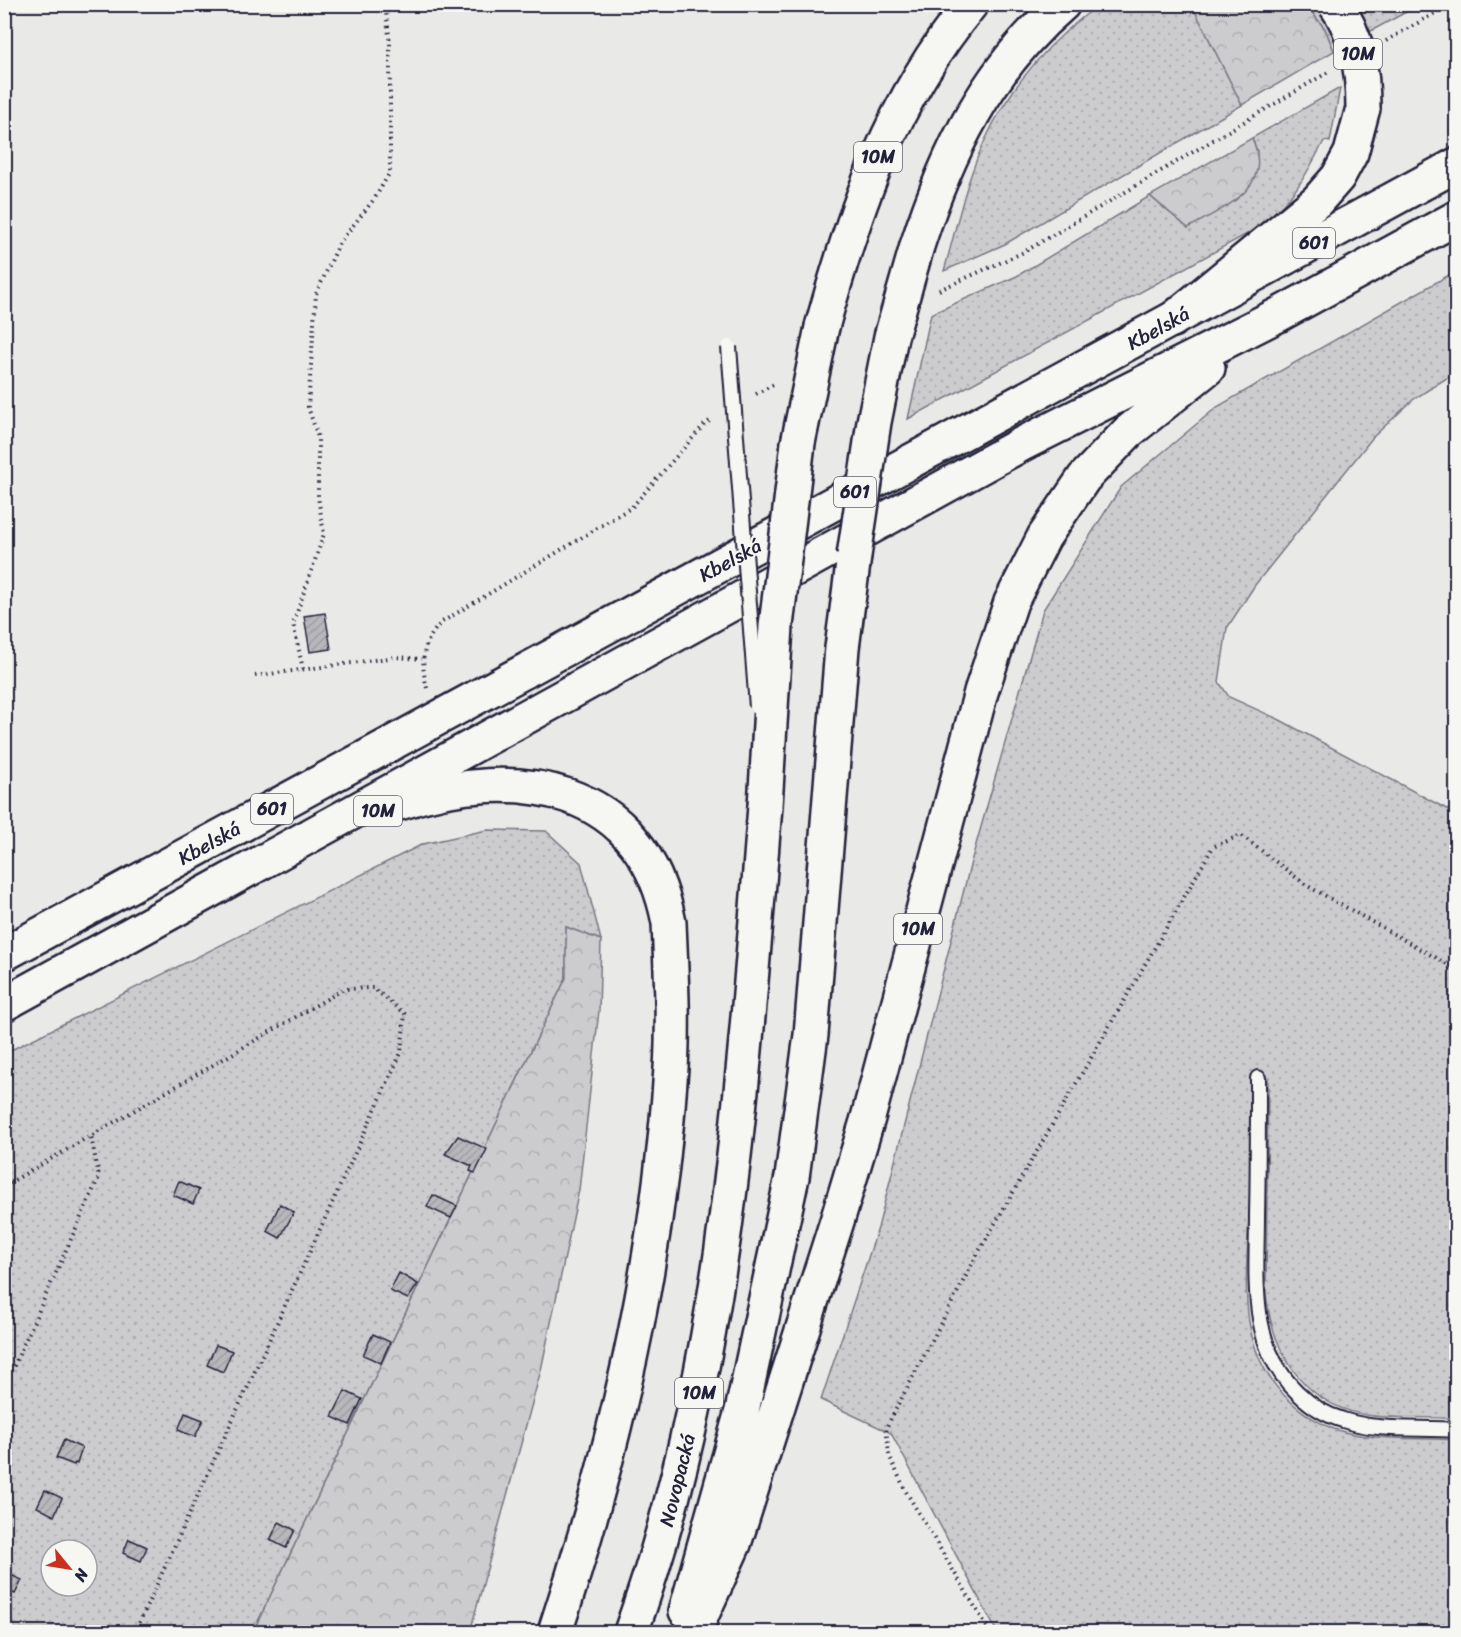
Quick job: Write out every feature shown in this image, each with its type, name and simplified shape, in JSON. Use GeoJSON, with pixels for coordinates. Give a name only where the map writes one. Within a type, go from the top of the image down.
{"type":"FeatureCollection","features":[{"type":"Feature","properties":{"kind":"main road","name":"10M"},"geometry":{"type":"LineString","coordinates":[[765,806],[776,626],[798,442],[822,327],[861,196],[887,134],[915,81],[971,4]]}},
{"type":"Feature","properties":{"kind":"main road","name":"10M"},"geometry":{"type":"LineString","coordinates":[[678,1632],[721,1491],[759,1343],[792,1177],[811,1035],[842,648],[874,422],[891,337],[929,207],[967,120],[1007,62],[1063,4]]}},
{"type":"Feature","properties":{"kind":"main road","name":"10M"},"geometry":{"type":"LineString","coordinates":[[1172,320],[1317,201],[1338,177],[1351,153],[1363,108],[1363,82],[1356,46],[1335,4]]}},
{"type":"Feature","properties":{"kind":"main road","name":"Kbelská"},"geometry":{"type":"LineString","coordinates":[[4,954],[1456,165]]}},
{"type":"Feature","properties":{"kind":"main road","name":"Kbelská"},"geometry":{"type":"LineString","coordinates":[[4,1004],[1022,444],[1278,315],[1456,218]]}},
{"type":"Feature","properties":{"kind":"main road","name":"10M"},"geometry":{"type":"LineString","coordinates":[[694,1632],[734,1544],[838,1218],[871,1106],[981,692],[1015,592],[1062,507],[1106,455],[1160,404],[1278,315]]}},
{"type":"Feature","properties":{"kind":"main road","name":"10M"},"geometry":{"type":"LineString","coordinates":[[286,849],[388,807],[447,789],[508,784],[537,787],[579,800],[618,825],[648,860],[665,901],[670,945],[671,1068],[661,1166],[648,1256],[632,1355],[614,1431],[589,1525],[555,1632]]}},
{"type":"Feature","properties":{"kind":"main road","name":"Novopacká"},"geometry":{"type":"LineString","coordinates":[[631,1632],[651,1577],[675,1493],[699,1391],[717,1285],[736,1146],[765,806]]}},
{"type":"Feature","properties":{"kind":"lane"},"geometry":{"type":"LineString","coordinates":[[729,347],[765,806]]}},
{"type":"Feature","properties":{"kind":"lane"},"geometry":{"type":"LineString","coordinates":[[1258,1078],[1257,1295],[1263,1340],[1272,1362],[1285,1381],[1305,1400],[1324,1413],[1342,1420],[1383,1427],[1456,1430]]}},
{"type":"Feature","properties":{"kind":"path"},"geometry":{"type":"LineString","coordinates":[[303,669],[293,624],[324,534],[318,497],[318,437],[308,407],[316,294],[340,242],[375,198],[390,171],[390,43],[385,4]]}},
{"type":"Feature","properties":{"kind":"path"},"geometry":{"type":"LineString","coordinates":[[1422,21],[1451,4]]}},
{"type":"Feature","properties":{"kind":"path"},"geometry":{"type":"LineString","coordinates":[[255,675],[396,657],[422,659]]}},
{"type":"Feature","properties":{"kind":"path"},"geometry":{"type":"LineString","coordinates":[[990,1632],[905,1490],[889,1455],[886,1428],[978,1253],[1213,847],[1241,835],[1306,885],[1456,969]]}},
{"type":"Feature","properties":{"kind":"path"},"geometry":{"type":"LineString","coordinates":[[4,1186],[344,989],[373,988],[405,1014],[401,1053],[135,1632]]}},
{"type":"Feature","properties":{"kind":"path"},"geometry":{"type":"LineString","coordinates":[[4,1388],[99,1177],[91,1136]]}},
{"type":"Feature","properties":{"kind":"green space"},"geometry":{"type":"Polygon","coordinates":[[[1099,5],[1192,5],[1242,105],[1005,244],[944,271],[973,168],[997,117],[1035,63],[1065,32],[1099,5]]]}},
{"type":"Feature","properties":{"kind":"green space"},"geometry":{"type":"Polygon","coordinates":[[[1192,5],[1306,5],[1325,29],[1334,51],[1242,105],[1192,5]]]}},
{"type":"Feature","properties":{"kind":"green space"},"geometry":{"type":"Polygon","coordinates":[[[1306,5],[1419,5],[1334,51],[1325,29],[1306,5]]]}},
{"type":"Feature","properties":{"kind":"green space"},"geometry":{"type":"Polygon","coordinates":[[[1340,88],[1330,142],[1324,141],[1297,188],[1281,207],[1258,228],[908,419],[931,314],[1017,276],[1150,196],[1188,228],[1257,151],[1252,138],[1340,88]]]}},
{"type":"Feature","properties":{"kind":"green space"},"geometry":{"type":"Polygon","coordinates":[[[1252,138],[1257,156],[1257,171],[1251,184],[1230,204],[1188,228],[1150,196],[1252,138]]]}},
{"type":"Feature","properties":{"kind":"green space"},"geometry":{"type":"Polygon","coordinates":[[[1456,271],[1456,372],[1414,399],[1373,437],[1255,585],[1227,628],[1219,682],[1229,697],[1280,720],[1456,814],[1456,1419],[1384,1417],[1350,1411],[1330,1403],[1312,1391],[1286,1358],[1276,1338],[1266,1294],[1268,1078],[1254,1078],[1246,1286],[1251,1331],[1257,1353],[1267,1374],[1282,1393],[1306,1414],[1334,1429],[1364,1436],[1456,1440],[1456,1632],[997,1632],[891,1433],[821,1400],[878,1228],[971,862],[1043,610],[1121,487],[1217,407],[1456,271]]]}},
{"type":"Feature","properties":{"kind":"green space"},"geometry":{"type":"Polygon","coordinates":[[[487,830],[546,831],[581,863],[601,940],[566,927],[566,978],[253,1632],[5,1632],[5,1053],[423,844],[487,830]]]}},
{"type":"Feature","properties":{"kind":"green space"},"geometry":{"type":"Polygon","coordinates":[[[566,927],[601,940],[599,1010],[579,1190],[541,1370],[470,1632],[253,1632],[566,978],[566,927]]]}},
{"type":"Feature","properties":{"kind":"building"},"geometry":{"type":"Polygon","coordinates":[[[325,613],[331,649],[310,652],[304,616],[325,613]]]}},
{"type":"Feature","properties":{"kind":"building"},"geometry":{"type":"Polygon","coordinates":[[[458,1136],[487,1149],[475,1173],[470,1171],[472,1166],[445,1154],[458,1136]]]}},
{"type":"Feature","properties":{"kind":"building"},"geometry":{"type":"Polygon","coordinates":[[[179,1181],[199,1190],[193,1204],[173,1195],[179,1181]]]}},
{"type":"Feature","properties":{"kind":"building"},"geometry":{"type":"Polygon","coordinates":[[[433,1195],[457,1206],[451,1218],[427,1207],[433,1195]]]}},
{"type":"Feature","properties":{"kind":"building"},"geometry":{"type":"Polygon","coordinates":[[[280,1204],[294,1212],[280,1238],[267,1231],[280,1204]]]}},
{"type":"Feature","properties":{"kind":"building"},"geometry":{"type":"Polygon","coordinates":[[[399,1273],[418,1284],[408,1299],[390,1291],[399,1273]]]}},
{"type":"Feature","properties":{"kind":"building"},"geometry":{"type":"Polygon","coordinates":[[[373,1334],[390,1342],[381,1363],[363,1355],[373,1334]]]}},
{"type":"Feature","properties":{"kind":"building"},"geometry":{"type":"Polygon","coordinates":[[[216,1345],[232,1351],[223,1372],[207,1365],[216,1345]]]}},
{"type":"Feature","properties":{"kind":"building"},"geometry":{"type":"Polygon","coordinates":[[[345,1391],[362,1399],[350,1425],[332,1417],[345,1391]]]}},
{"type":"Feature","properties":{"kind":"building"},"geometry":{"type":"Polygon","coordinates":[[[185,1413],[203,1420],[195,1437],[178,1430],[185,1413]]]}},
{"type":"Feature","properties":{"kind":"building"},"geometry":{"type":"Polygon","coordinates":[[[64,1440],[82,1448],[77,1464],[56,1458],[64,1440]]]}},
{"type":"Feature","properties":{"kind":"building"},"geometry":{"type":"Polygon","coordinates":[[[45,1490],[62,1498],[54,1516],[37,1507],[45,1490]]]}},
{"type":"Feature","properties":{"kind":"building"},"geometry":{"type":"Polygon","coordinates":[[[279,1522],[295,1530],[286,1548],[270,1540],[279,1522]]]}},
{"type":"Feature","properties":{"kind":"building"},"geometry":{"type":"Polygon","coordinates":[[[129,1539],[147,1547],[141,1561],[123,1553],[129,1539]]]}},
{"type":"Feature","properties":{"kind":"building"},"geometry":{"type":"Polygon","coordinates":[[[4,1572],[22,1580],[15,1594],[4,1589],[4,1572]]]}}]}
